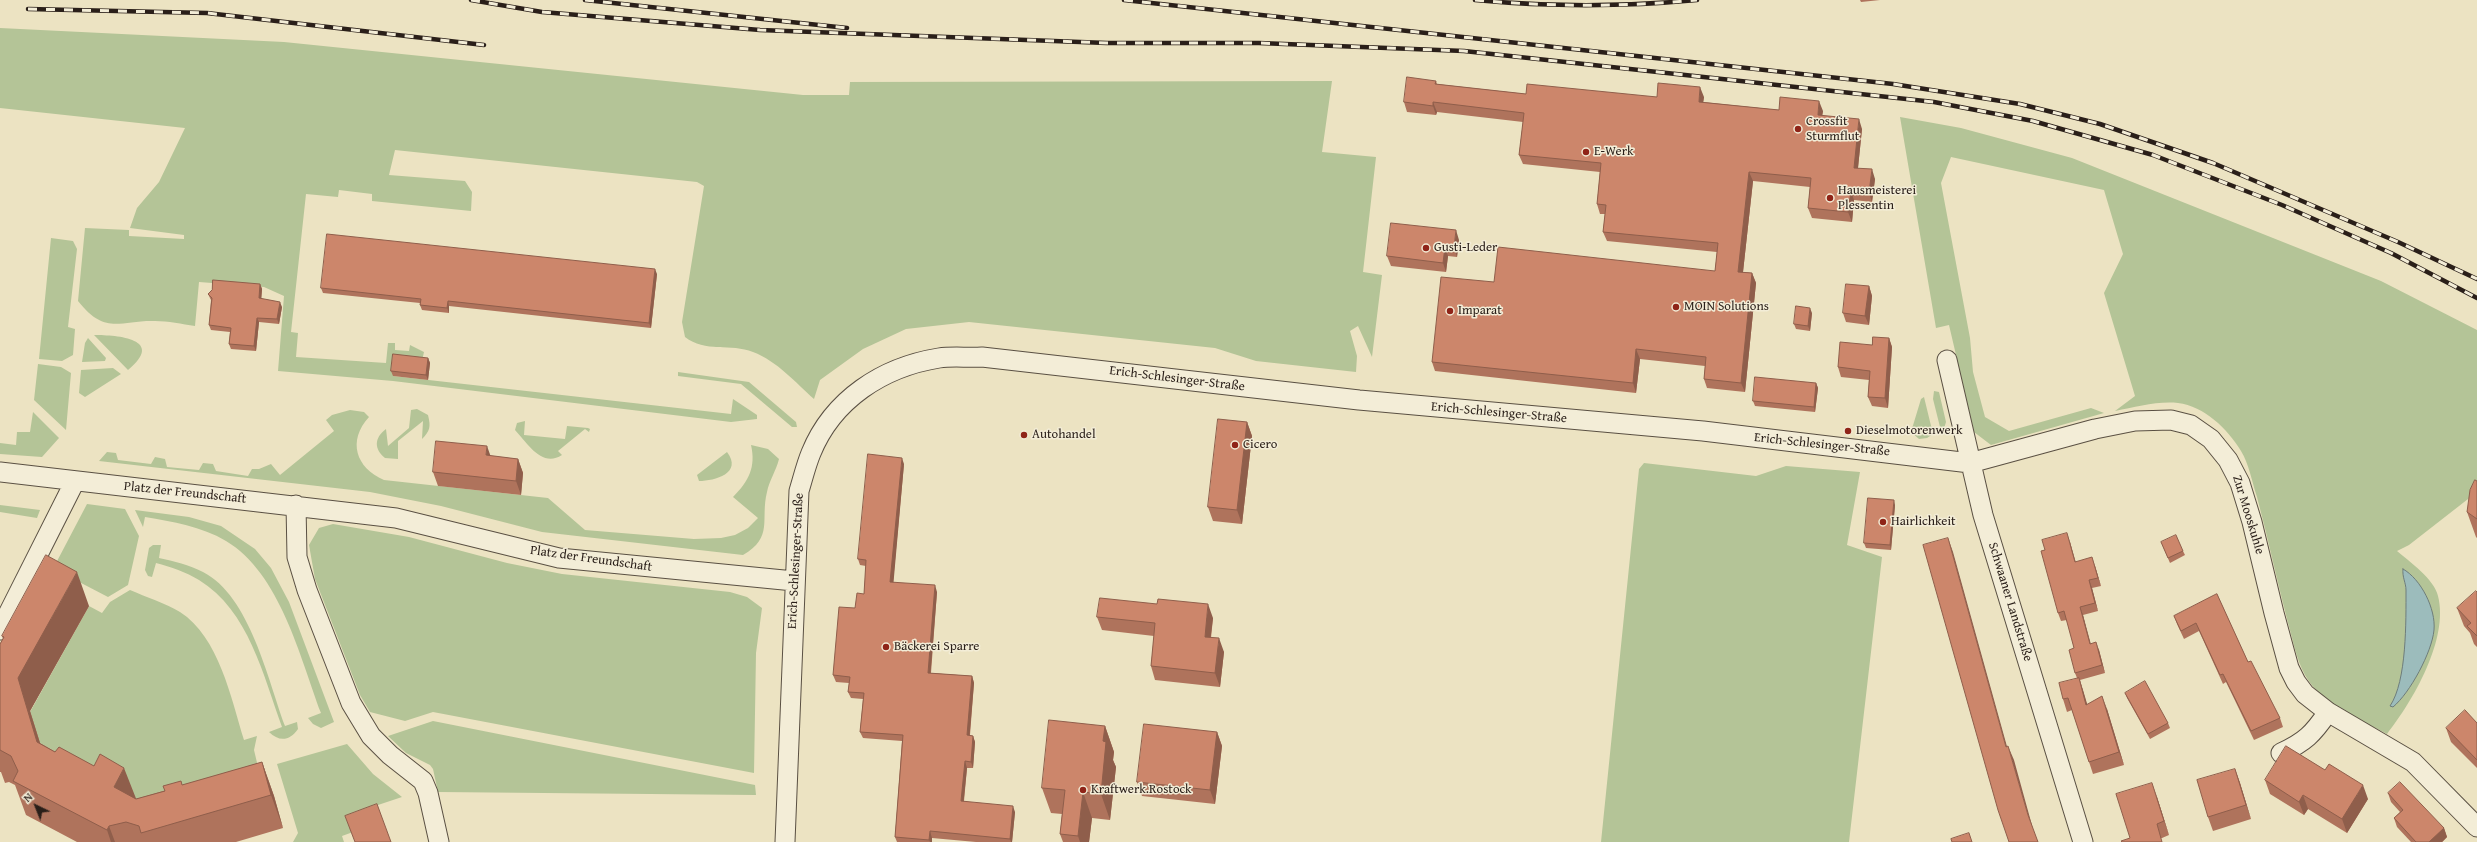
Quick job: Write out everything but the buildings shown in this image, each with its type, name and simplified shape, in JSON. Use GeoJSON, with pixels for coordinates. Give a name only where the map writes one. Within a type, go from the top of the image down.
{"type":"FeatureCollection","features":[{"type":"Feature","properties":{"kind":"street","name":"Erich-Schlesinger-Straße"},"geometry":{"type":"LineString","coordinates":[[785,842],[794,581],[799,491],[811,453],[824,428],[840,406],[867,385],[900,369],[941,358],[982,357],[1044,363],[1222,386],[1702,431],[1970,463]]}},
{"type":"Feature","properties":{"kind":"street","name":"Schwaaner Landstraße"},"geometry":{"type":"LineString","coordinates":[[1947,360],[1983,516],[2083,842]]}},
{"type":"Feature","properties":{"kind":"street","name":"Zur Mooskuhle"},"geometry":{"type":"LineString","coordinates":[[1970,463],[2095,429],[2135,421],[2176,421],[2191,425],[2201,431],[2228,460],[2240,483],[2252,522],[2289,668],[2305,694],[2328,712],[2413,762],[2477,827]]}},
{"type":"Feature","properties":{"kind":"street","name":"Platz der Freundschaft"},"geometry":{"type":"LineString","coordinates":[[0,472],[296,505],[424,524],[558,558],[794,581]]}},
{"type":"Feature","properties":{"kind":"street"},"geometry":{"type":"LineString","coordinates":[[0,630],[42,551],[75,481]]}},
{"type":"Feature","properties":{"kind":"street"},"geometry":{"type":"LineString","coordinates":[[296,505],[297,556],[307,590],[351,703],[371,736],[385,751],[423,782],[428,793],[439,842]]}},
{"type":"Feature","properties":{"kind":"street"},"geometry":{"type":"LineString","coordinates":[[2281,753],[2301,744],[2312,734],[2328,712]]}},
{"type":"Feature","properties":{"kind":"green space"},"geometry":{"type":"Polygon","coordinates":[[[0,28],[284,42],[803,95],[849,95],[850,82],[1332,81],[1322,152],[1376,157],[1363,272],[1382,275],[1372,357],[1358,326],[1350,331],[1357,356],[1356,372],[1256,361],[1215,348],[969,322],[906,329],[863,349],[820,380],[814,399],[786,373],[762,356],[745,349],[701,345],[685,337],[682,322],[704,186],[697,182],[395,150],[389,175],[465,181],[472,192],[471,211],[372,201],[372,194],[339,190],[338,197],[306,194],[291,332],[298,333],[296,357],[386,363],[388,343],[395,343],[395,350],[409,351],[410,345],[424,352],[422,361],[393,376],[731,414],[733,399],[757,415],[757,419],[731,422],[393,381],[278,371],[284,296],[264,287],[199,282],[195,326],[160,321],[114,324],[97,319],[78,301],[85,228],[129,230],[129,236],[184,239],[184,235],[130,228],[137,208],[159,182],[185,128],[0,108],[0,28]]]}},
{"type":"Feature","properties":{"kind":"green space"},"geometry":{"type":"Polygon","coordinates":[[[1900,117],[1961,128],[2072,158],[2381,281],[2477,330],[2477,492],[2409,545],[2397,551],[2421,571],[2432,584],[2438,596],[2440,613],[2434,650],[2426,669],[2407,705],[2387,734],[2341,710],[2331,703],[2321,695],[2305,675],[2299,663],[2295,649],[2257,497],[2244,456],[2236,443],[2214,420],[2188,405],[2178,403],[2154,404],[2115,411],[2135,396],[2104,293],[2123,254],[2104,190],[1951,157],[1941,183],[1970,338],[1973,372],[1985,417],[2009,431],[2091,408],[2104,413],[1991,445],[1974,432],[1949,325],[1936,328],[1900,117]]]}},
{"type":"Feature","properties":{"kind":"green space"},"geometry":{"type":"Polygon","coordinates":[[[51,238],[73,241],[77,249],[68,327],[75,329],[73,355],[62,361],[39,359],[51,238]]]}},
{"type":"Feature","properties":{"kind":"green space"},"geometry":{"type":"Polygon","coordinates":[[[94,335],[115,336],[134,341],[140,345],[142,351],[138,360],[128,370],[94,335]]]}},
{"type":"Feature","properties":{"kind":"green space"},"geometry":{"type":"Polygon","coordinates":[[[88,338],[106,358],[105,361],[82,362],[85,343],[88,338]]]}},
{"type":"Feature","properties":{"kind":"green space"},"geometry":{"type":"Polygon","coordinates":[[[38,364],[61,367],[71,373],[66,430],[34,400],[38,364]]]}},
{"type":"Feature","properties":{"kind":"green space"},"geometry":{"type":"Polygon","coordinates":[[[113,368],[121,374],[85,397],[79,393],[81,370],[113,368]]]}},
{"type":"Feature","properties":{"kind":"green space"},"geometry":{"type":"Polygon","coordinates":[[[678,372],[749,382],[796,422],[797,427],[792,427],[741,384],[678,376],[678,372]]]}},
{"type":"Feature","properties":{"kind":"green space"},"geometry":{"type":"Polygon","coordinates":[[[1934,391],[1939,392],[1946,422],[1942,435],[1933,399],[1934,391]]]}},
{"type":"Feature","properties":{"kind":"green space"},"geometry":{"type":"Polygon","coordinates":[[[1924,397],[1933,434],[1927,438],[1919,439],[1911,432],[1921,399],[1924,397]]]}},
{"type":"Feature","properties":{"kind":"green space"},"geometry":{"type":"Polygon","coordinates":[[[417,409],[428,415],[430,426],[427,434],[422,439],[423,421],[398,441],[398,459],[385,458],[381,455],[377,447],[379,436],[386,429],[388,446],[409,428],[411,410],[417,409]]]}},
{"type":"Feature","properties":{"kind":"green space"},"geometry":{"type":"Polygon","coordinates":[[[350,410],[364,412],[369,417],[362,426],[358,435],[357,444],[361,461],[374,475],[384,480],[548,498],[585,530],[694,539],[721,538],[735,535],[748,528],[758,518],[733,497],[739,491],[750,473],[753,460],[751,445],[768,449],[779,459],[767,492],[762,535],[759,542],[743,555],[542,532],[441,506],[370,492],[99,461],[107,452],[116,453],[118,460],[151,464],[155,457],[165,459],[167,467],[199,470],[203,463],[213,464],[216,471],[248,476],[252,469],[259,469],[271,464],[280,475],[334,431],[326,420],[332,415],[350,410]]]}},
{"type":"Feature","properties":{"kind":"green space"},"geometry":{"type":"Polygon","coordinates":[[[33,412],[59,438],[42,457],[0,454],[0,443],[16,445],[17,432],[30,432],[33,412]]]}},
{"type":"Feature","properties":{"kind":"green space"},"geometry":{"type":"Polygon","coordinates":[[[525,421],[524,435],[565,439],[567,426],[590,429],[589,432],[585,429],[558,451],[562,455],[548,459],[536,453],[515,430],[517,423],[525,421]]]}},
{"type":"Feature","properties":{"kind":"green space"},"geometry":{"type":"Polygon","coordinates":[[[727,452],[731,459],[732,465],[729,470],[719,477],[699,481],[697,475],[727,452]]]}},
{"type":"Feature","properties":{"kind":"green space"},"geometry":{"type":"Polygon","coordinates":[[[1644,463],[1756,476],[1786,466],[1860,472],[1847,545],[1882,557],[1849,842],[1601,842],[1639,469],[1644,463]]]}},
{"type":"Feature","properties":{"kind":"green space"},"geometry":{"type":"Polygon","coordinates":[[[87,504],[125,509],[139,536],[128,585],[108,597],[60,572],[55,565],[87,504]]]}},
{"type":"Feature","properties":{"kind":"green space"},"geometry":{"type":"Polygon","coordinates":[[[0,505],[40,510],[37,518],[0,512],[0,505]]]}},
{"type":"Feature","properties":{"kind":"green space"},"geometry":{"type":"Polygon","coordinates":[[[135,510],[189,517],[221,526],[255,549],[271,568],[289,602],[334,722],[321,728],[313,724],[308,718],[321,713],[296,642],[274,595],[261,574],[245,555],[226,541],[187,525],[145,517],[143,527],[135,510]]]}},
{"type":"Feature","properties":{"kind":"green space"},"geometry":{"type":"Polygon","coordinates":[[[333,524],[409,537],[507,563],[562,574],[730,592],[747,597],[762,608],[756,653],[754,773],[433,712],[405,721],[370,712],[360,695],[315,579],[309,545],[319,528],[333,524]]]}},
{"type":"Feature","properties":{"kind":"green space"},"geometry":{"type":"Polygon","coordinates":[[[153,545],[161,545],[159,558],[192,567],[203,572],[219,584],[233,600],[245,619],[255,641],[285,726],[297,722],[298,729],[292,736],[280,739],[269,732],[282,727],[261,666],[242,626],[230,609],[216,593],[199,580],[178,570],[156,563],[152,577],[148,576],[145,570],[149,548],[153,545]]]}},
{"type":"Feature","properties":{"kind":"green space"},"geometry":{"type":"Polygon","coordinates":[[[130,590],[180,612],[193,623],[205,637],[222,670],[244,740],[257,736],[254,750],[259,771],[176,820],[46,764],[30,712],[89,606],[102,613],[110,602],[130,590]]]}},
{"type":"Feature","properties":{"kind":"green space"},"geometry":{"type":"Polygon","coordinates":[[[433,721],[755,785],[756,795],[438,792],[433,769],[430,765],[406,753],[388,736],[433,721]]]}},
{"type":"Feature","properties":{"kind":"green space"},"geometry":{"type":"Polygon","coordinates":[[[347,744],[373,774],[402,797],[369,808],[375,824],[342,836],[344,842],[293,842],[298,833],[277,764],[347,744]]]}},
{"type":"Feature","properties":{"kind":"water"},"geometry":{"type":"Polygon","coordinates":[[[2403,569],[2416,580],[2426,595],[2433,613],[2434,630],[2429,649],[2419,672],[2400,701],[2393,707],[2390,706],[2396,695],[2403,666],[2406,590],[2403,569]]]}},
{"type":"Feature","properties":{"kind":"railway"},"geometry":{"type":"LineString","coordinates":[[471,0],[542,12],[760,30],[1107,43],[1259,43],[1464,51],[1934,102],[2033,121],[2153,155],[2282,205],[2391,253],[2477,298]]}},
{"type":"Feature","properties":{"kind":"railway"},"geometry":{"type":"LineString","coordinates":[[585,0],[847,28]]}},
{"type":"Feature","properties":{"kind":"railway"},"geometry":{"type":"LineString","coordinates":[[1124,0],[1893,84],[2020,104],[2100,124],[2213,163],[2398,242],[2477,279]]}},
{"type":"Feature","properties":{"kind":"railway"},"geometry":{"type":"LineString","coordinates":[[1475,0],[1558,5],[1614,5],[1697,0]]}},
{"type":"Feature","properties":{"kind":"railway"},"geometry":{"type":"LineString","coordinates":[[28,9],[207,13],[484,45]]}},
{"type":"Feature","properties":{"kind":"place","name":"Crossfit Sturmflut"},"geometry":{"type":"Point","coordinates":[1798,129]}},
{"type":"Feature","properties":{"kind":"place","name":"E-Werk"},"geometry":{"type":"Point","coordinates":[1586,152]}},
{"type":"Feature","properties":{"kind":"place","name":"Hausmeisterei Plessentin"},"geometry":{"type":"Point","coordinates":[1830,198]}},
{"type":"Feature","properties":{"kind":"place","name":"Gusti-Leder"},"geometry":{"type":"Point","coordinates":[1426,248]}},
{"type":"Feature","properties":{"kind":"place","name":"MOIN Solutions"},"geometry":{"type":"Point","coordinates":[1676,307]}},
{"type":"Feature","properties":{"kind":"place","name":"Imparat"},"geometry":{"type":"Point","coordinates":[1450,311]}},
{"type":"Feature","properties":{"kind":"place","name":"Dieselmotorenwerk"},"geometry":{"type":"Point","coordinates":[1848,431]}},
{"type":"Feature","properties":{"kind":"place","name":"Autohandel"},"geometry":{"type":"Point","coordinates":[1024,435]}},
{"type":"Feature","properties":{"kind":"place","name":"Cicero"},"geometry":{"type":"Point","coordinates":[1235,445]}},
{"type":"Feature","properties":{"kind":"place","name":"Hairlichkeit"},"geometry":{"type":"Point","coordinates":[1883,522]}},
{"type":"Feature","properties":{"kind":"place","name":"Bäckerei Sparre"},"geometry":{"type":"Point","coordinates":[886,647]}},
{"type":"Feature","properties":{"kind":"place","name":"Kraftwerk.Rostock"},"geometry":{"type":"Point","coordinates":[1083,790]}}]}
